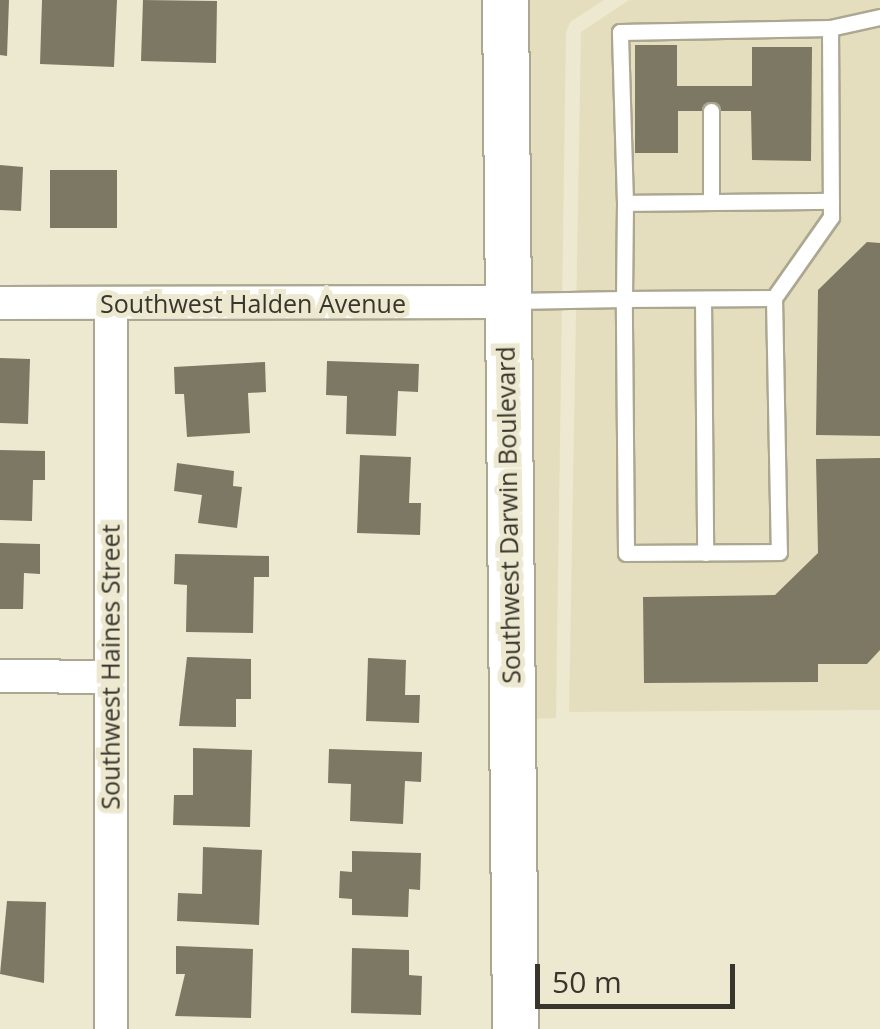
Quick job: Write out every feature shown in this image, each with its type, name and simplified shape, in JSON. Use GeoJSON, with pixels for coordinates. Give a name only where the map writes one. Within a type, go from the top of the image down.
{"type":"FeatureCollection","features":[{"type":"Feature","properties":{"kind":"street","name":"Southwest Darwin Boulevard"},"geometry":{"type":"LineString","coordinates":[[506,0],[505,302],[515,1029]]}},
{"type":"Feature","properties":{"kind":"street","name":"Southwest Halden Avenue"},"geometry":{"type":"LineString","coordinates":[[0,304],[505,302]]}},
{"type":"Feature","properties":{"kind":"street","name":"Southwest Haines Street"},"geometry":{"type":"LineString","coordinates":[[111,304],[112,1029]]}},
{"type":"Feature","properties":{"kind":"street"},"geometry":{"type":"LineString","coordinates":[[0,676],[109,677]]}},
{"type":"Feature","properties":{"kind":"lane"},"geometry":{"type":"LineString","coordinates":[[830,28],[831,217],[774,298],[779,552],[626,553],[620,32],[830,28],[880,17]]}},
{"type":"Feature","properties":{"kind":"lane"},"geometry":{"type":"LineString","coordinates":[[710,111],[711,202]]}},
{"type":"Feature","properties":{"kind":"lane"},"geometry":{"type":"LineString","coordinates":[[624,203],[831,201]]}},
{"type":"Feature","properties":{"kind":"lane"},"geometry":{"type":"LineString","coordinates":[[505,302],[774,298]]}},
{"type":"Feature","properties":{"kind":"lane"},"geometry":{"type":"LineString","coordinates":[[702,299],[704,552]]}},
{"type":"Feature","properties":{"kind":"shaded area"},"geometry":{"type":"Polygon","coordinates":[[[519,0],[604,0],[570,22],[566,33],[556,718],[525,719],[519,0]]]}},
{"type":"Feature","properties":{"kind":"shaded area"},"geometry":{"type":"Polygon","coordinates":[[[629,0],[880,0],[880,710],[569,712],[581,32],[629,0]]]}},
{"type":"Feature","properties":{"kind":"building"},"geometry":{"type":"Polygon","coordinates":[[[0,0],[9,0],[7,56],[0,55],[0,0]]]}},
{"type":"Feature","properties":{"kind":"building"},"geometry":{"type":"Polygon","coordinates":[[[42,0],[117,0],[114,67],[40,64],[42,0]]]}},
{"type":"Feature","properties":{"kind":"building"},"geometry":{"type":"Polygon","coordinates":[[[143,0],[217,1],[216,63],[141,61],[143,0]]]}},
{"type":"Feature","properties":{"kind":"building"},"geometry":{"type":"Polygon","coordinates":[[[635,45],[677,45],[677,86],[752,86],[752,47],[812,47],[811,161],[752,160],[751,111],[678,111],[678,153],[635,153],[635,45]]]}},
{"type":"Feature","properties":{"kind":"building"},"geometry":{"type":"Polygon","coordinates":[[[0,165],[23,167],[21,211],[0,210],[0,165]]]}},
{"type":"Feature","properties":{"kind":"building"},"geometry":{"type":"Polygon","coordinates":[[[50,170],[117,170],[117,228],[50,228],[50,170]]]}},
{"type":"Feature","properties":{"kind":"building"},"geometry":{"type":"Polygon","coordinates":[[[867,242],[880,243],[880,436],[816,435],[818,290],[867,242]]]}},
{"type":"Feature","properties":{"kind":"building"},"geometry":{"type":"Polygon","coordinates":[[[0,358],[30,359],[28,424],[0,423],[0,358]]]}},
{"type":"Feature","properties":{"kind":"building"},"geometry":{"type":"Polygon","coordinates":[[[327,361],[419,364],[418,392],[398,391],[396,436],[346,434],[347,396],[326,395],[327,361]]]}},
{"type":"Feature","properties":{"kind":"building"},"geometry":{"type":"Polygon","coordinates":[[[265,362],[266,392],[248,393],[250,433],[187,437],[184,394],[175,394],[174,367],[265,362]]]}},
{"type":"Feature","properties":{"kind":"building"},"geometry":{"type":"Polygon","coordinates":[[[0,450],[45,451],[45,480],[33,480],[32,521],[0,520],[0,450]]]}},
{"type":"Feature","properties":{"kind":"building"},"geometry":{"type":"Polygon","coordinates":[[[360,455],[411,457],[409,503],[421,503],[420,535],[357,533],[360,455]]]}},
{"type":"Feature","properties":{"kind":"building"},"geometry":{"type":"Polygon","coordinates":[[[880,458],[880,650],[867,664],[818,664],[818,682],[644,683],[643,597],[775,595],[818,553],[816,459],[880,458]]]}},
{"type":"Feature","properties":{"kind":"building"},"geometry":{"type":"Polygon","coordinates":[[[177,463],[234,471],[233,486],[242,487],[237,528],[198,523],[202,495],[174,491],[177,463]]]}},
{"type":"Feature","properties":{"kind":"building"},"geometry":{"type":"Polygon","coordinates":[[[0,543],[40,544],[40,574],[24,573],[23,609],[0,609],[0,543]]]}},
{"type":"Feature","properties":{"kind":"building"},"geometry":{"type":"Polygon","coordinates":[[[175,554],[269,556],[269,577],[254,577],[253,633],[186,632],[187,585],[174,584],[175,554]]]}},
{"type":"Feature","properties":{"kind":"building"},"geometry":{"type":"Polygon","coordinates":[[[187,657],[251,659],[251,699],[236,699],[236,727],[179,726],[187,657]]]}},
{"type":"Feature","properties":{"kind":"building"},"geometry":{"type":"Polygon","coordinates":[[[368,658],[406,660],[405,695],[420,695],[419,723],[366,721],[368,658]]]}},
{"type":"Feature","properties":{"kind":"building"},"geometry":{"type":"Polygon","coordinates":[[[193,748],[252,750],[250,827],[173,825],[174,795],[193,795],[193,748]]]}},
{"type":"Feature","properties":{"kind":"building"},"geometry":{"type":"Polygon","coordinates":[[[329,749],[422,752],[421,782],[405,781],[403,824],[350,821],[351,784],[328,783],[329,749]]]}},
{"type":"Feature","properties":{"kind":"building"},"geometry":{"type":"Polygon","coordinates":[[[203,847],[262,850],[259,925],[177,921],[178,893],[202,894],[203,847]]]}},
{"type":"Feature","properties":{"kind":"building"},"geometry":{"type":"Polygon","coordinates":[[[352,851],[421,853],[420,890],[409,889],[408,917],[352,915],[352,899],[339,898],[340,871],[352,872],[352,851]]]}},
{"type":"Feature","properties":{"kind":"building"},"geometry":{"type":"Polygon","coordinates":[[[7,901],[46,902],[44,983],[0,974],[7,901]]]}},
{"type":"Feature","properties":{"kind":"building"},"geometry":{"type":"Polygon","coordinates":[[[176,946],[253,949],[251,1018],[175,1016],[185,974],[176,974],[176,946]]]}},
{"type":"Feature","properties":{"kind":"building"},"geometry":{"type":"Polygon","coordinates":[[[352,948],[409,950],[409,975],[422,976],[421,1015],[351,1013],[352,948]]]}}]}
